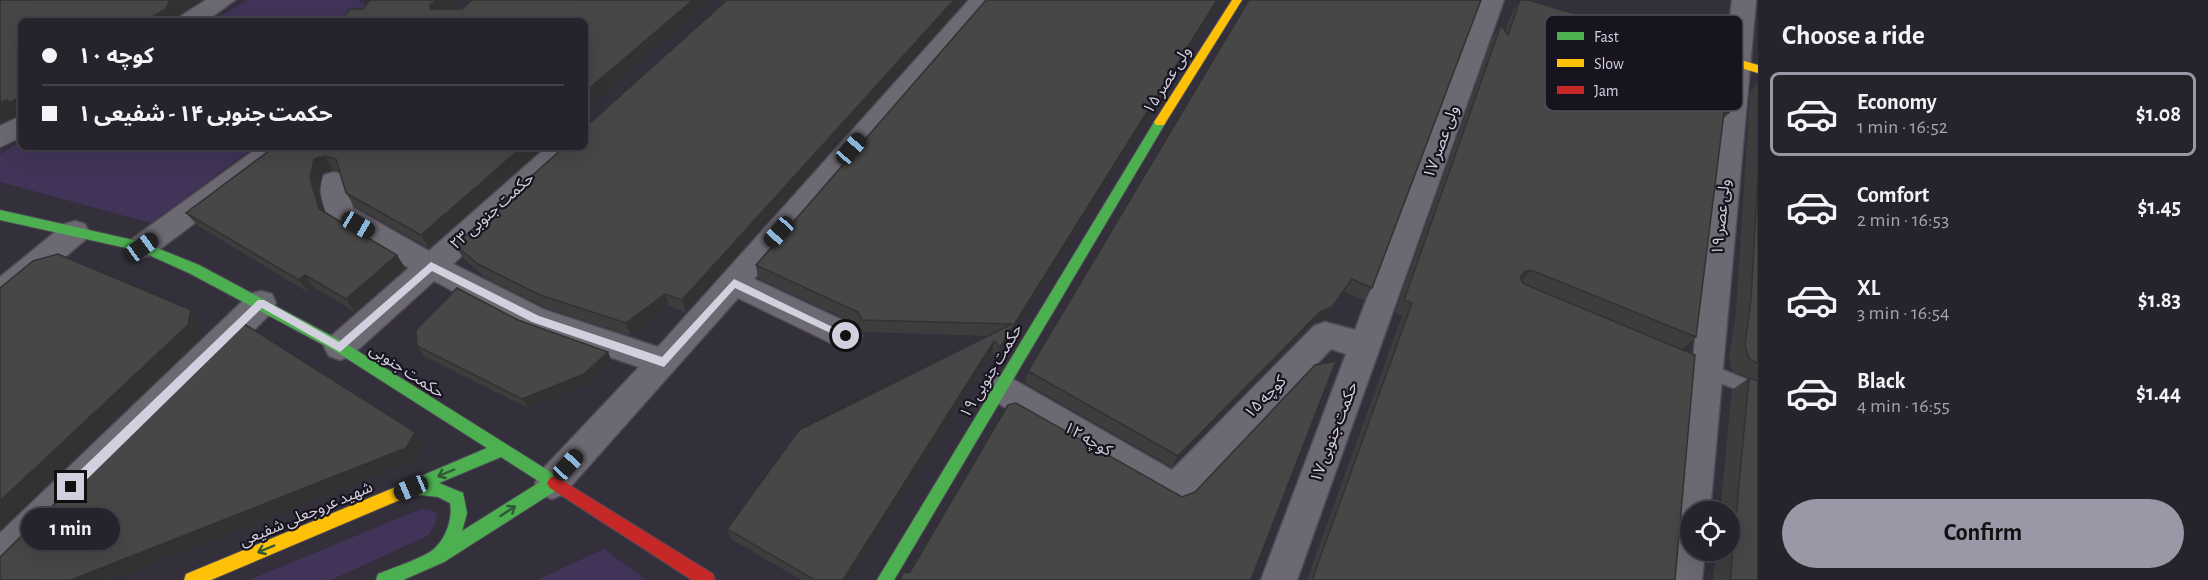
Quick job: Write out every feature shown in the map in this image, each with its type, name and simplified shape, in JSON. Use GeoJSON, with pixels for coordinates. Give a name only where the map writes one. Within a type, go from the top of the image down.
{"type":"FeatureCollection","features":[{"type":"Feature","properties":{"kind":"street"},"geometry":{"type":"LineString","coordinates":[[194,18],[223,0]]}},
{"type":"Feature","properties":{"kind":"street"},"geometry":{"type":"LineString","coordinates":[[384,580],[438,556],[552,483],[664,362],[982,0]]}},
{"type":"Feature","properties":{"kind":"street","name":"ولی عصر ۱۵"},"geometry":{"type":"LineString","coordinates":[[1126,178],[1237,0]]}},
{"type":"Feature","properties":{"kind":"street","name":"ولی عصر ۱۷"},"geometry":{"type":"LineString","coordinates":[[1389,284],[1492,0]]}},
{"type":"Feature","properties":{"kind":"street","name":"ولی عصر ۱۹"},"geometry":{"type":"LineString","coordinates":[[1743,95],[1748,66],[1744,0]]}},
{"type":"Feature","properties":{"kind":"street","name":"ولی عصر ۱۹"},"geometry":{"type":"LineString","coordinates":[[1692,501],[1697,366],[1740,111]]}},
{"type":"Feature","properties":{"kind":"street"},"geometry":{"type":"LineString","coordinates":[[0,138],[18,127]]}},
{"type":"Feature","properties":{"kind":"street"},"geometry":{"type":"LineString","coordinates":[[142,247],[274,150]]}},
{"type":"Feature","properties":{"kind":"street","name":"حکمت جنوبی ۲۳"},"geometry":{"type":"LineString","coordinates":[[340,347],[561,150]]}},
{"type":"Feature","properties":{"kind":"street","name":"حکمت جنوبی ۱۹"},"geometry":{"type":"LineString","coordinates":[[885,580],[1126,178]]}},
{"type":"Feature","properties":{"kind":"street"},"geometry":{"type":"LineString","coordinates":[[334,182],[340,214],[431,266],[536,319],[664,362]]}},
{"type":"Feature","properties":{"kind":"street","name":"حکمت جنوبی"},"geometry":{"type":"LineString","coordinates":[[0,215],[142,247],[194,269],[261,303],[340,347],[707,580]]}},
{"type":"Feature","properties":{"kind":"street"},"geometry":{"type":"LineString","coordinates":[[0,294],[75,232]]}},
{"type":"Feature","properties":{"kind":"street"},"geometry":{"type":"LineString","coordinates":[[734,283],[846,336]]}},
{"type":"Feature","properties":{"kind":"street","name":"حکمت جنوبی ۱۷"},"geometry":{"type":"LineString","coordinates":[[1279,580],[1389,284]]}},
{"type":"Feature","properties":{"kind":"street"},"geometry":{"type":"LineString","coordinates":[[0,558],[261,303]]}},
{"type":"Feature","properties":{"kind":"street","name":"کوچه ۱۵"},"geometry":{"type":"LineString","coordinates":[[1175,490],[1325,335],[1366,346]]}},
{"type":"Feature","properties":{"kind":"street","name":"کوچه ۱۲"},"geometry":{"type":"LineString","coordinates":[[1000,388],[1175,490]]}},
{"type":"Feature","properties":{"kind":"street","name":"شهید عروجعلی شفیعی"},"geometry":{"type":"LineString","coordinates":[[192,580],[500,450]]}},
{"type":"Feature","properties":{"kind":"street"},"geometry":{"type":"LineString","coordinates":[[411,488],[439,490],[457,498],[462,513],[453,537],[438,556]]}},
{"type":"Feature","properties":{"kind":"street"},"geometry":{"type":"LineString","coordinates":[[1684,580],[1686,561]]}},
{"type":"Feature","properties":{"kind":"lane"},"geometry":{"type":"LineString","coordinates":[[1697,366],[1758,391]]}},
{"type":"Feature","properties":{"kind":"shaded area"},"geometry":{"type":"Polygon","coordinates":[[[247,0],[357,0],[374,8],[363,18],[218,18],[247,0]]]}},
{"type":"Feature","properties":{"kind":"shaded area"},"geometry":{"type":"Polygon","coordinates":[[[18,143],[18,150],[250,150],[151,223],[0,182],[0,154],[18,143]]]}},
{"type":"Feature","properties":{"kind":"shaded area"},"geometry":{"type":"Polygon","coordinates":[[[421,509],[432,510],[437,515],[436,523],[427,536],[331,580],[249,580],[421,509]]]}},
{"type":"Feature","properties":{"kind":"shaded area"},"geometry":{"type":"Polygon","coordinates":[[[604,549],[646,580],[537,580],[604,549]]]}},
{"type":"Feature","properties":{"kind":"building"},"geometry":{"type":"Polygon","coordinates":[[[0,0],[170,0],[166,9],[150,18],[18,18],[18,98],[10,103],[7,100],[0,103],[0,0]]]}},
{"type":"Feature","properties":{"kind":"building"},"geometry":{"type":"Polygon","coordinates":[[[370,0],[437,0],[430,5],[430,9],[462,9],[472,0],[693,0],[588,89],[588,18],[343,18],[350,9],[363,9],[370,0]]]}},
{"type":"Feature","properties":{"kind":"building"},"geometry":{"type":"Polygon","coordinates":[[[727,0],[954,0],[682,300],[665,294],[626,323],[540,295],[478,264],[455,245],[561,150],[588,150],[588,122],[727,0]]]}},
{"type":"Feature","properties":{"kind":"building"},"geometry":{"type":"Polygon","coordinates":[[[986,0],[1217,0],[1000,347],[994,341],[843,580],[815,580],[727,529],[799,430],[1012,324],[862,320],[858,312],[756,265],[986,0]]]}},
{"type":"Feature","properties":{"kind":"building"},"geometry":{"type":"Polygon","coordinates":[[[1249,0],[1481,0],[1372,288],[1352,279],[1332,307],[1320,312],[1178,456],[1028,371],[1249,0]]]}},
{"type":"Feature","properties":{"kind":"building"},"geometry":{"type":"Polygon","coordinates":[[[1520,0],[1528,0],[1579,15],[1545,15],[1545,111],[1729,111],[1729,113],[1724,113],[1696,337],[1531,270],[1524,272],[1520,278],[1524,284],[1695,355],[1682,501],[1680,501],[1675,580],[1312,580],[1412,303],[1404,300],[1501,25],[1508,35],[1520,0]]]}},
{"type":"Feature","properties":{"kind":"building"},"geometry":{"type":"Polygon","coordinates":[[[270,150],[519,150],[421,235],[346,193],[336,159],[325,156],[314,159],[310,178],[319,209],[397,255],[346,299],[305,275],[299,280],[186,213],[270,150]]]}},
{"type":"Feature","properties":{"kind":"building"},"geometry":{"type":"Polygon","coordinates":[[[1758,173],[1758,363],[1749,359],[1745,345],[1751,299],[1758,173]]]}},
{"type":"Feature","properties":{"kind":"building"},"geometry":{"type":"Polygon","coordinates":[[[58,254],[191,310],[188,325],[0,501],[0,288],[33,261],[58,254]]]}},
{"type":"Feature","properties":{"kind":"building"},"geometry":{"type":"Polygon","coordinates":[[[457,288],[518,320],[608,352],[584,374],[522,399],[417,346],[416,330],[457,288]]]}},
{"type":"Feature","properties":{"kind":"building"},"geometry":{"type":"Polygon","coordinates":[[[241,322],[415,432],[406,448],[71,580],[0,580],[0,557],[241,322]]]}},
{"type":"Feature","properties":{"kind":"building"},"geometry":{"type":"Polygon","coordinates":[[[1336,361],[1251,580],[900,580],[903,573],[910,572],[1008,405],[1016,403],[1182,497],[1195,492],[1315,365],[1336,361]]]}},
{"type":"Feature","properties":{"kind":"building"},"geometry":{"type":"Polygon","coordinates":[[[1749,378],[1758,381],[1758,580],[1730,580],[1732,561],[1740,561],[1740,501],[1737,501],[1749,378]]]}},
{"type":"Feature","properties":{"kind":"traffic: fast"},"geometry":{"type":"LineString","coordinates":[[885,580],[1160,122]]}},
{"type":"Feature","properties":{"kind":"traffic: fast"},"geometry":{"type":"LineString","coordinates":[[0,215],[142,247],[194,269],[340,347],[555,483]]}},
{"type":"Feature","properties":{"kind":"traffic: fast"},"geometry":{"type":"LineString","coordinates":[[415,486],[500,450]]}},
{"type":"Feature","properties":{"kind":"traffic: fast"},"geometry":{"type":"LineString","coordinates":[[384,580],[438,556],[552,483]]}},
{"type":"Feature","properties":{"kind":"traffic: fast"},"geometry":{"type":"LineString","coordinates":[[411,488],[439,490],[457,498],[459,513],[456,527],[441,552]]}},
{"type":"Feature","properties":{"kind":"traffic: slow"},"geometry":{"type":"LineString","coordinates":[[1160,122],[1237,0]]}},
{"type":"Feature","properties":{"kind":"traffic: slow"},"geometry":{"type":"LineString","coordinates":[[1743,65],[1758,69]]}},
{"type":"Feature","properties":{"kind":"traffic: slow"},"geometry":{"type":"LineString","coordinates":[[192,580],[415,486]]}},
{"type":"Feature","properties":{"kind":"traffic: jam"},"geometry":{"type":"LineString","coordinates":[[555,483],[707,580]]}},
{"type":"Feature","properties":{"kind":"route"},"geometry":{"type":"LineString","coordinates":[[71,487],[261,303],[340,347],[431,266],[536,319],[664,362],[734,283],[846,336]]}}]}
